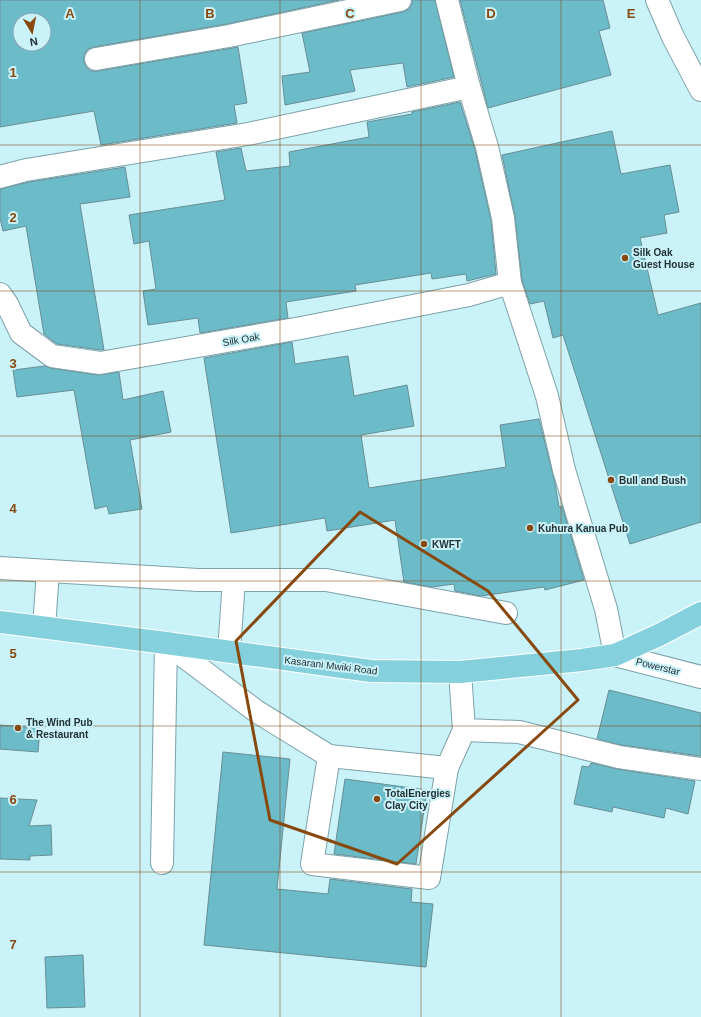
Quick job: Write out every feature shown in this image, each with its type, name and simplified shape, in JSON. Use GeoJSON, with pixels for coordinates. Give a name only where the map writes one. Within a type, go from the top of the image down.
{"type":"FeatureCollection","features":[{"type":"Feature","properties":{"kind":"main road","name":"Kasarani Mwiki Road"},"geometry":{"type":"LineString","coordinates":[[0,622],[229,651],[371,671],[460,672],[582,660],[615,655],[700,615]]}},
{"type":"Feature","properties":{"kind":"street"},"geometry":{"type":"LineString","coordinates":[[96,59],[229,36],[400,0]]}},
{"type":"Feature","properties":{"kind":"street"},"geometry":{"type":"LineString","coordinates":[[447,0],[503,218],[510,283],[547,396],[564,470],[606,609],[615,655]]}},
{"type":"Feature","properties":{"kind":"street"},"geometry":{"type":"LineString","coordinates":[[657,0],[673,37],[701,90]]}},
{"type":"Feature","properties":{"kind":"street"},"geometry":{"type":"LineString","coordinates":[[0,177],[26,170],[248,134],[469,87]]}},
{"type":"Feature","properties":{"kind":"street","name":"Silk Oak"},"geometry":{"type":"LineString","coordinates":[[0,294],[7,304],[21,333],[52,356],[100,363],[301,328],[469,295],[510,283]]}},
{"type":"Feature","properties":{"kind":"street"},"geometry":{"type":"LineString","coordinates":[[0,568],[198,580],[326,580],[506,613]]}},
{"type":"Feature","properties":{"kind":"street"},"geometry":{"type":"LineString","coordinates":[[44,627],[48,571]]}},
{"type":"Feature","properties":{"kind":"street"},"geometry":{"type":"LineString","coordinates":[[229,651],[234,580]]}},
{"type":"Feature","properties":{"kind":"street"},"geometry":{"type":"LineString","coordinates":[[166,643],[256,710],[329,756],[447,768]]}},
{"type":"Feature","properties":{"kind":"street"},"geometry":{"type":"LineString","coordinates":[[162,863],[166,643]]}},
{"type":"Feature","properties":{"kind":"street","name":"Powerstar"},"geometry":{"type":"LineString","coordinates":[[615,655],[701,677]]}},
{"type":"Feature","properties":{"kind":"street"},"geometry":{"type":"LineString","coordinates":[[329,756],[312,864],[429,878],[447,768],[464,730],[460,672]]}},
{"type":"Feature","properties":{"kind":"street"},"geometry":{"type":"LineString","coordinates":[[464,730],[519,732],[619,757],[701,769]]}},
{"type":"Feature","properties":{"kind":"highlighted area"},"geometry":{"type":"Polygon","coordinates":[[[360,512],[488,591],[578,700],[397,864],[270,820],[236,641],[360,512]]]}},
{"type":"Feature","properties":{"kind":"building"},"geometry":{"type":"Polygon","coordinates":[[[0,0],[339,0],[227,24],[94,47],[88,49],[84,55],[86,67],[91,71],[98,71],[238,47],[247,103],[234,105],[237,123],[101,145],[94,111],[0,127],[0,0]]]}},
{"type":"Feature","properties":{"kind":"building"},"geometry":{"type":"Polygon","coordinates":[[[412,0],[435,0],[454,77],[407,87],[403,63],[350,70],[355,91],[285,105],[282,76],[310,72],[302,33],[403,12],[409,9],[412,4],[412,0]]]}},
{"type":"Feature","properties":{"kind":"building"},"geometry":{"type":"Polygon","coordinates":[[[460,0],[603,0],[610,28],[599,31],[611,75],[488,108],[460,0]]]}},
{"type":"Feature","properties":{"kind":"building"},"geometry":{"type":"Polygon","coordinates":[[[460,102],[475,150],[491,220],[496,274],[467,281],[466,274],[432,279],[431,273],[355,285],[356,291],[286,302],[288,318],[200,333],[198,318],[148,325],[143,291],[156,289],[149,241],[134,244],[129,215],[225,200],[216,152],[241,148],[246,171],[290,166],[289,152],[369,137],[367,122],[412,114],[412,112],[460,102]]]}},
{"type":"Feature","properties":{"kind":"building"},"geometry":{"type":"Polygon","coordinates":[[[612,131],[621,174],[670,165],[679,212],[664,215],[667,233],[640,238],[658,315],[701,303],[701,522],[630,544],[563,335],[553,338],[544,301],[530,304],[522,280],[515,217],[502,155],[612,131]]]}},
{"type":"Feature","properties":{"kind":"building"},"geometry":{"type":"Polygon","coordinates":[[[125,167],[130,197],[80,204],[104,350],[57,344],[44,334],[26,226],[3,231],[0,218],[0,189],[29,182],[125,167]]]}},
{"type":"Feature","properties":{"kind":"building"},"geometry":{"type":"Polygon","coordinates":[[[292,342],[295,364],[348,356],[354,396],[407,385],[414,426],[361,435],[369,488],[506,467],[500,425],[539,419],[555,483],[559,507],[562,506],[584,580],[545,590],[544,587],[481,596],[455,591],[454,584],[432,587],[404,582],[395,520],[327,531],[325,518],[231,533],[204,358],[292,342]]]}},
{"type":"Feature","properties":{"kind":"building"},"geometry":{"type":"Polygon","coordinates":[[[45,366],[98,375],[119,372],[123,400],[163,391],[171,432],[130,440],[142,509],[109,514],[107,506],[95,509],[74,390],[17,397],[13,370],[45,366]]]}},
{"type":"Feature","properties":{"kind":"building"},"geometry":{"type":"Polygon","coordinates":[[[609,690],[701,713],[701,756],[621,745],[597,739],[609,690]]]}},
{"type":"Feature","properties":{"kind":"building"},"geometry":{"type":"Polygon","coordinates":[[[0,725],[40,728],[38,752],[0,749],[0,725]]]}},
{"type":"Feature","properties":{"kind":"building"},"geometry":{"type":"Polygon","coordinates":[[[223,752],[290,759],[277,889],[328,894],[330,879],[412,889],[411,902],[433,904],[426,967],[204,945],[223,752]]]}},
{"type":"Feature","properties":{"kind":"building"},"geometry":{"type":"Polygon","coordinates":[[[591,763],[617,769],[695,781],[688,814],[666,808],[664,818],[613,807],[612,812],[574,804],[582,766],[589,767],[591,763]]]}},
{"type":"Feature","properties":{"kind":"building"},"geometry":{"type":"Polygon","coordinates":[[[345,779],[427,790],[416,864],[334,854],[345,779]]]}},
{"type":"Feature","properties":{"kind":"building"},"geometry":{"type":"Polygon","coordinates":[[[0,798],[37,800],[29,826],[51,825],[52,855],[30,856],[30,860],[0,859],[0,798]]]}},
{"type":"Feature","properties":{"kind":"building"},"geometry":{"type":"Polygon","coordinates":[[[83,955],[85,1007],[47,1008],[45,957],[83,955]]]}},
{"type":"Feature","properties":{"kind":"place","name":"Silk Oak Guest House"},"geometry":{"type":"Point","coordinates":[625,258]}},
{"type":"Feature","properties":{"kind":"place","name":"Bull and Bush"},"geometry":{"type":"Point","coordinates":[611,480]}},
{"type":"Feature","properties":{"kind":"place","name":"Kuhura Kanua Pub"},"geometry":{"type":"Point","coordinates":[530,528]}},
{"type":"Feature","properties":{"kind":"place","name":"KWFT"},"geometry":{"type":"Point","coordinates":[424,544]}},
{"type":"Feature","properties":{"kind":"place","name":"The Wind Pub & Restaurant"},"geometry":{"type":"Point","coordinates":[18,728]}},
{"type":"Feature","properties":{"kind":"place","name":"TotalEnergies Clay City"},"geometry":{"type":"Point","coordinates":[377,799]}}]}
